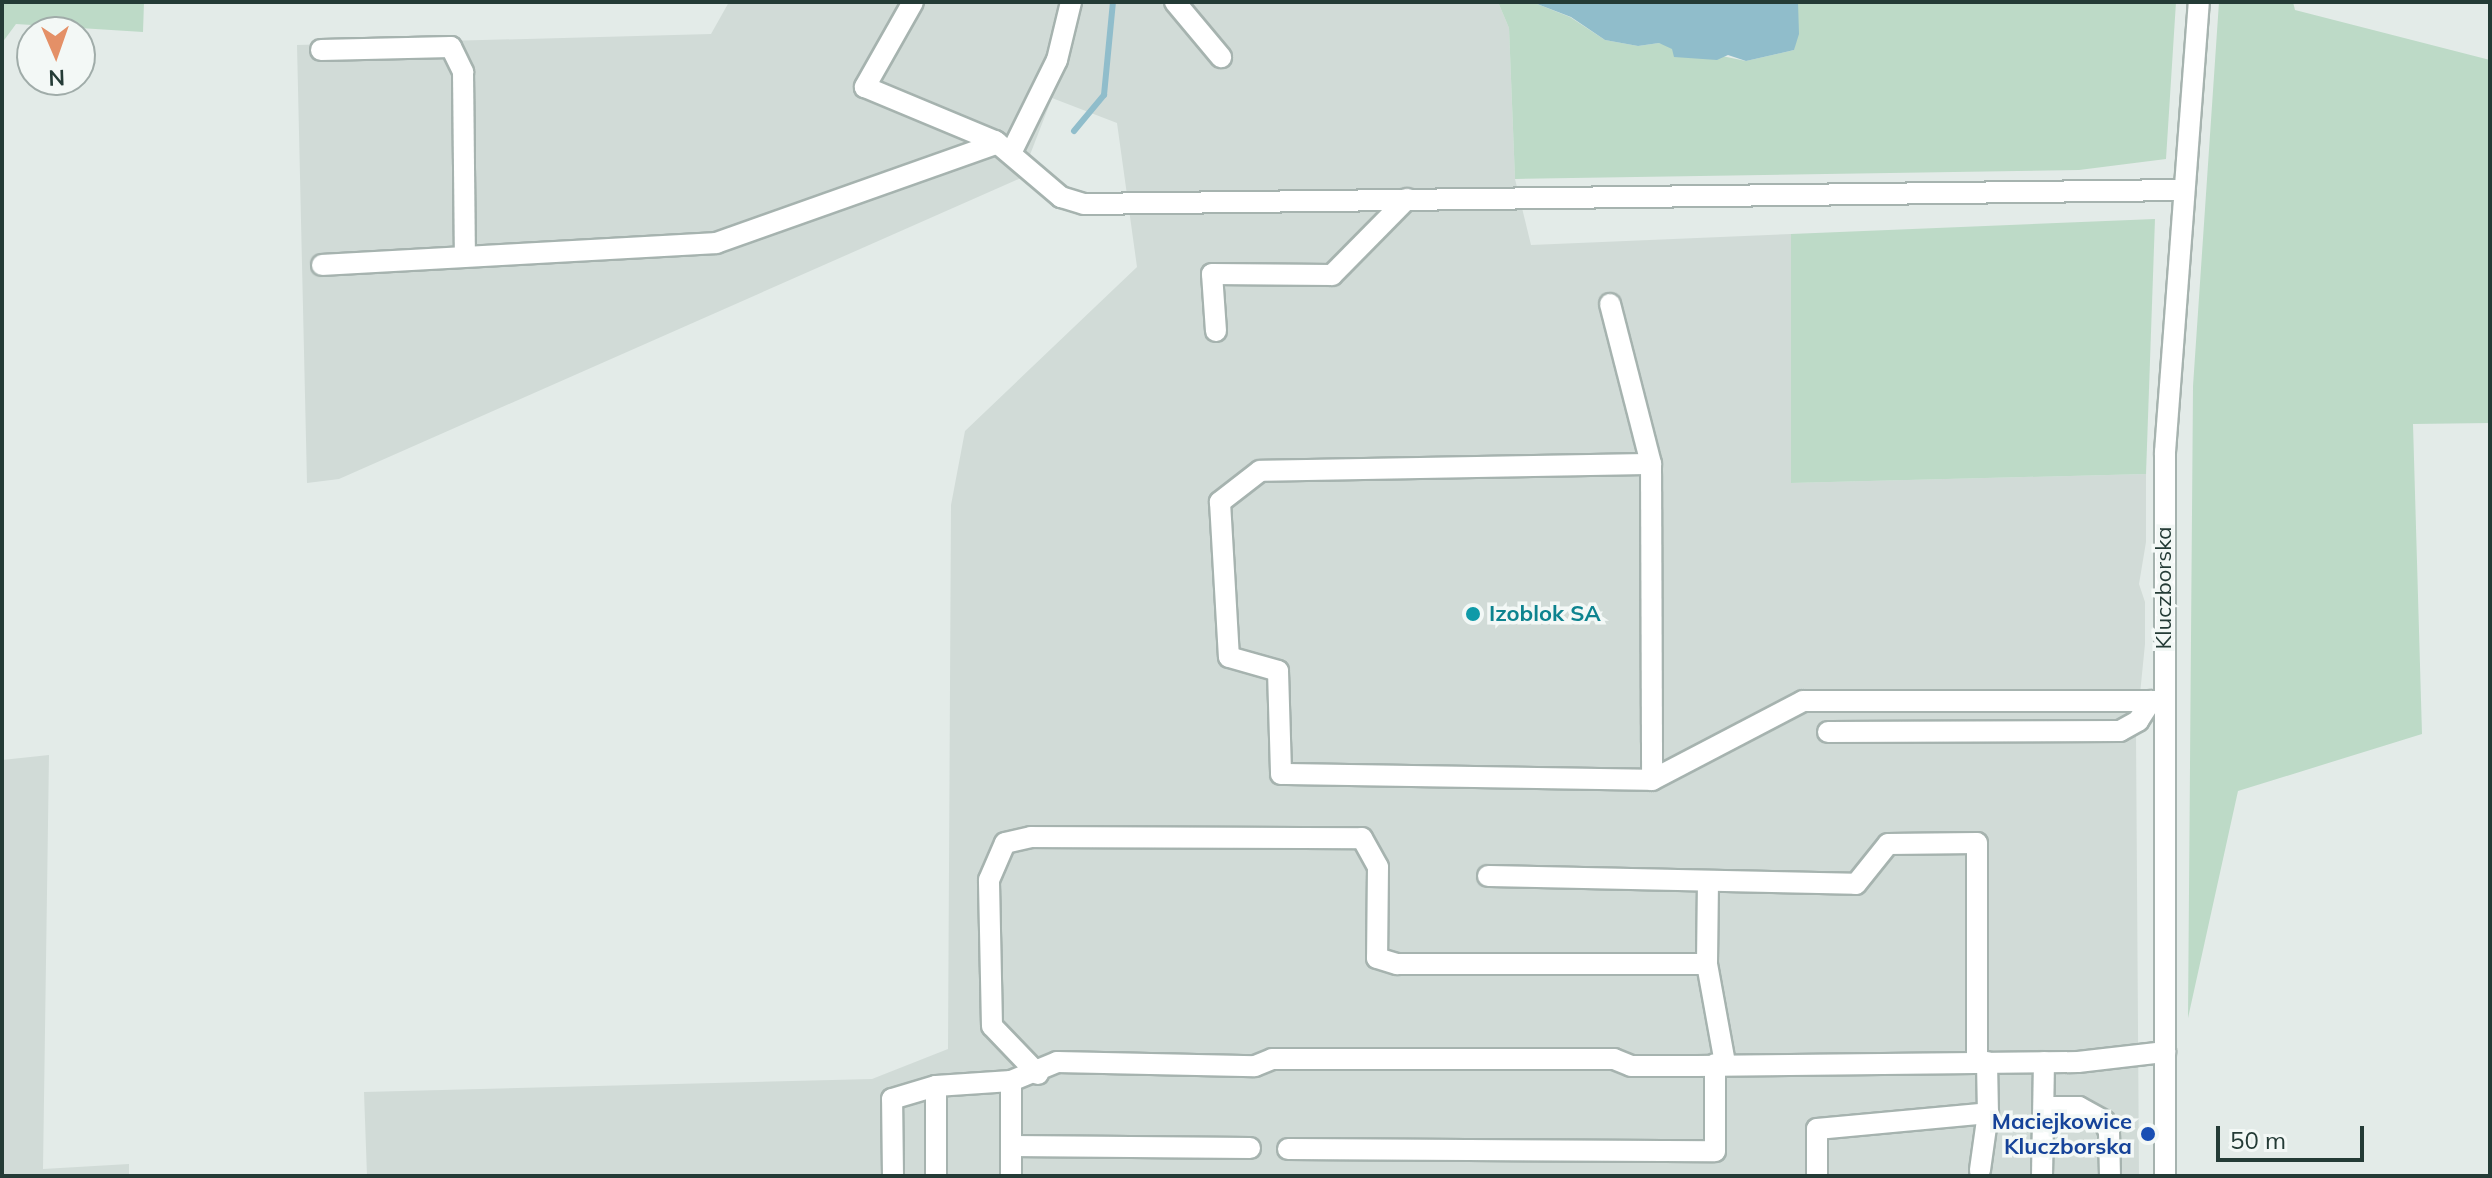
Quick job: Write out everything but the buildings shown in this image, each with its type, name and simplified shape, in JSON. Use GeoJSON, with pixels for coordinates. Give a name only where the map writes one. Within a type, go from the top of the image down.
{"type":"FeatureCollection","features":[{"type":"Feature","properties":{"kind":"street"},"geometry":{"type":"LineString","coordinates":[[913,2],[865,87],[1005,148],[1061,197],[1084,204],[2184,190]]}},
{"type":"Feature","properties":{"kind":"street"},"geometry":{"type":"LineString","coordinates":[[322,265],[716,243],[1005,148],[1057,60],[1071,2]]}},
{"type":"Feature","properties":{"kind":"street"},"geometry":{"type":"LineString","coordinates":[[1175,2],[1221,57]]}},
{"type":"Feature","properties":{"kind":"street","name":"Kluczborska"},"geometry":{"type":"LineString","coordinates":[[2165,1176],[2157,701],[2165,452],[2199,2]]}},
{"type":"Feature","properties":{"kind":"street"},"geometry":{"type":"LineString","coordinates":[[321,50],[451,47],[463,72],[465,255]]}},
{"type":"Feature","properties":{"kind":"street"},"geometry":{"type":"LineString","coordinates":[[1216,331],[1212,274],[1332,275],[1407,199]]}},
{"type":"Feature","properties":{"kind":"street"},"geometry":{"type":"LineString","coordinates":[[1610,304],[1651,464],[1652,780]]}},
{"type":"Feature","properties":{"kind":"street"},"geometry":{"type":"LineString","coordinates":[[1651,464],[1260,471],[1220,502],[1229,657],[1278,671],[1281,774],[1652,780],[1803,701],[2157,701]]}},
{"type":"Feature","properties":{"kind":"street"},"geometry":{"type":"LineString","coordinates":[[1828,732],[2120,731],[2138,721],[2157,701]]}},
{"type":"Feature","properties":{"kind":"street"},"geometry":{"type":"LineString","coordinates":[[1038,1074],[992,1026],[989,880],[1005,843],[1031,837],[1362,838],[1378,867],[1377,958],[1397,964],[1707,964]]}},
{"type":"Feature","properties":{"kind":"street"},"geometry":{"type":"LineString","coordinates":[[1488,876],[1856,884],[1888,844],[1977,843],[1982,1062],[1988,1113],[1980,1170]]}},
{"type":"Feature","properties":{"kind":"street"},"geometry":{"type":"LineString","coordinates":[[1288,1149],[1715,1151],[1720,1064],[1707,964],[1708,881]]}},
{"type":"Feature","properties":{"kind":"street"},"geometry":{"type":"LineString","coordinates":[[893,1176],[892,1099],[936,1086],[1011,1081],[1038,1074],[1057,1062],[1255,1066],[1304,1059],[1614,1059],[1631,1066],[2044,1062],[2165,1052]]}},
{"type":"Feature","properties":{"kind":"street"},"geometry":{"type":"LineString","coordinates":[[2042,1176],[2044,1062]]}},
{"type":"Feature","properties":{"kind":"street"},"geometry":{"type":"LineString","coordinates":[[1011,1081],[1011,1176]]}},
{"type":"Feature","properties":{"kind":"street"},"geometry":{"type":"LineString","coordinates":[[936,1086],[936,1176]]}},
{"type":"Feature","properties":{"kind":"street"},"geometry":{"type":"LineString","coordinates":[[2045,1107],[2079,1107],[2104,1121],[2110,1176]]}},
{"type":"Feature","properties":{"kind":"street"},"geometry":{"type":"LineString","coordinates":[[1817,1176],[1817,1129],[1988,1113]]}},
{"type":"Feature","properties":{"kind":"street"},"geometry":{"type":"LineString","coordinates":[[1011,1146],[1250,1148]]}},
{"type":"Feature","properties":{"kind":"shaded area"},"geometry":{"type":"Polygon","coordinates":[[[729,2],[1498,2],[1509,28],[1515,179],[1531,245],[1791,234],[1791,483],[2146,474],[2146,542],[2139,584],[2145,602],[2145,644],[2136,734],[2139,1176],[367,1176],[364,1092],[872,1079],[948,1049],[951,505],[965,431],[1137,267],[1117,123],[1052,98],[1021,178],[339,479],[307,483],[297,45],[711,34],[729,2]]]}},
{"type":"Feature","properties":{"kind":"shaded area"},"geometry":{"type":"Polygon","coordinates":[[[49,755],[43,1169],[129,1164],[129,1176],[2,1176],[2,760],[49,755]]]}},
{"type":"Feature","properties":{"kind":"green space"},"geometry":{"type":"Polygon","coordinates":[[[2,2],[144,2],[143,32],[96,29],[96,16],[16,16],[16,24],[2,43],[2,2]]]}},
{"type":"Feature","properties":{"kind":"green space"},"geometry":{"type":"Polygon","coordinates":[[[1498,2],[1532,2],[1570,17],[1605,40],[1638,46],[1659,43],[1746,61],[1794,50],[1798,2],[2176,2],[2166,159],[2079,170],[1515,179],[1509,28],[1498,2]]]}},
{"type":"Feature","properties":{"kind":"green space"},"geometry":{"type":"Polygon","coordinates":[[[2219,2],[2293,2],[2295,10],[2490,60],[2490,423],[2413,424],[2422,734],[2238,791],[2188,1018],[2193,386],[2219,2]]]}},
{"type":"Feature","properties":{"kind":"green space"},"geometry":{"type":"Polygon","coordinates":[[[2155,219],[2146,474],[1791,483],[1791,234],[2155,219]]]}},
{"type":"Feature","properties":{"kind":"water"},"geometry":{"type":"Polygon","coordinates":[[[1532,2],[1798,2],[1799,34],[1794,50],[1746,61],[1728,55],[1717,60],[1674,57],[1672,49],[1659,43],[1638,46],[1605,40],[1571,17],[1532,2]]]}},
{"type":"Feature","properties":{"kind":"waterway"},"geometry":{"type":"LineString","coordinates":[[1074,131],[1104,95],[1113,2]]}},
{"type":"Feature","properties":{"kind":"place","name":"Izoblok SA"},"geometry":{"type":"Point","coordinates":[1473,614]}},
{"type":"Feature","properties":{"kind":"place","name":"Maciejkowice Kluczborska"},"geometry":{"type":"Point","coordinates":[2148,1134]}}]}
